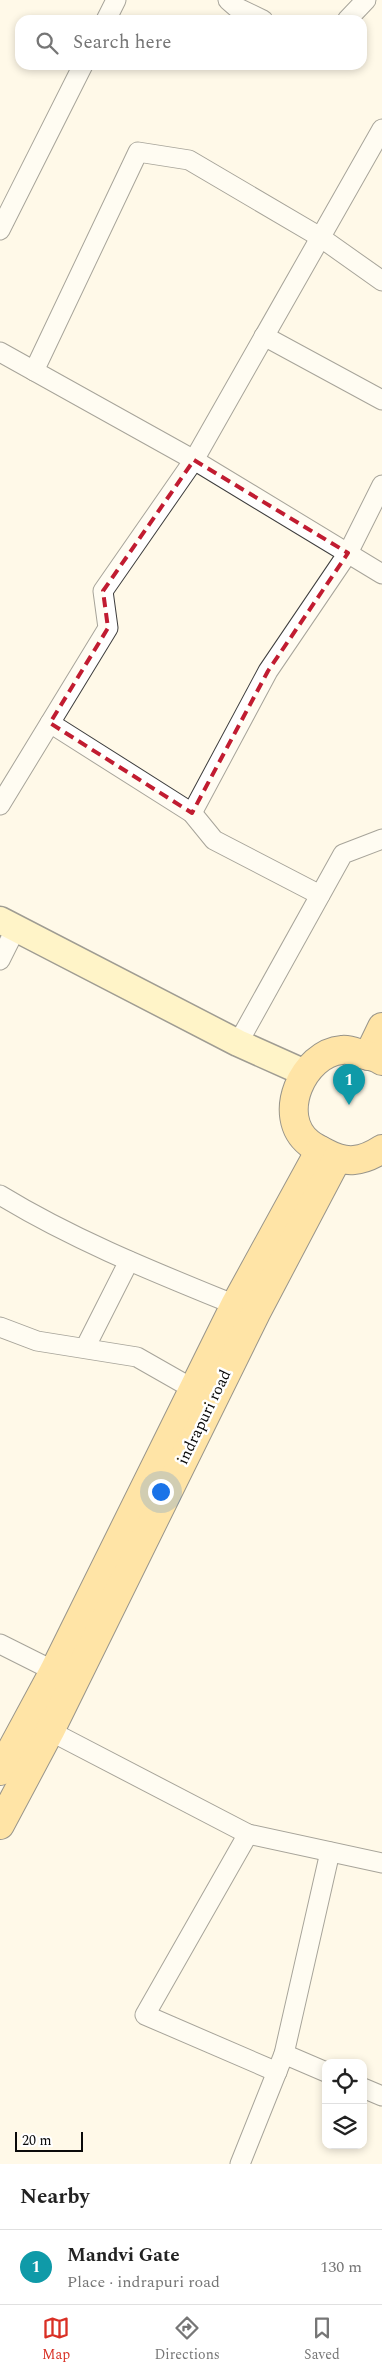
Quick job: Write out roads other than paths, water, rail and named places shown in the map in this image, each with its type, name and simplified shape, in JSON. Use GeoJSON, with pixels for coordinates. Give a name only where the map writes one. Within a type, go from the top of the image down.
{"type":"FeatureCollection","features":[{"type":"Feature","properties":{"kind":"main road"},"geometry":{"type":"LineString","coordinates":[[8,924],[238,1043],[305,1072]]}},
{"type":"Feature","properties":{"kind":"main road"},"geometry":{"type":"LineString","coordinates":[[382,1027],[375,1058],[344,1049],[328,1053],[314,1062],[305,1072],[293,1102],[295,1117],[300,1131],[308,1143],[349,1162],[371,1156],[382,1149]]}},
{"type":"Feature","properties":{"kind":"main road","name":"indrapuri road"},"geometry":{"type":"LineString","coordinates":[[0,1825],[50,1731],[203,1394],[245,1309],[329,1154]]}},
{"type":"Feature","properties":{"kind":"main road"},"geometry":{"type":"LineString","coordinates":[[0,1771],[203,1394]]}},
{"type":"Feature","properties":{"kind":"street"},"geometry":{"type":"LineString","coordinates":[[108,15],[116,0]]}},
{"type":"Feature","properties":{"kind":"street"},"geometry":{"type":"LineString","coordinates":[[228,0],[236,7],[253,15]]}},
{"type":"Feature","properties":{"kind":"street"},"geometry":{"type":"LineString","coordinates":[[352,15],[366,0]]}},
{"type":"Feature","properties":{"kind":"street"},"geometry":{"type":"LineString","coordinates":[[0,230],[80,70]]}},
{"type":"Feature","properties":{"kind":"street"},"geometry":{"type":"LineString","coordinates":[[0,805],[108,628],[103,591],[194,460],[382,129]]}},
{"type":"Feature","properties":{"kind":"street"},"geometry":{"type":"LineString","coordinates":[[34,371],[138,152],[189,160],[320,237],[382,282]]}},
{"type":"Feature","properties":{"kind":"street"},"geometry":{"type":"LineString","coordinates":[[264,336],[382,400]]}},
{"type":"Feature","properties":{"kind":"street"},"geometry":{"type":"LineString","coordinates":[[0,352],[194,460],[382,574]]}},
{"type":"Feature","properties":{"kind":"street"},"geometry":{"type":"LineString","coordinates":[[192,812],[268,671],[348,553],[382,485]]}},
{"type":"Feature","properties":{"kind":"street"},"geometry":{"type":"LineString","coordinates":[[50,723],[192,812],[214,840],[320,895]]}},
{"type":"Feature","properties":{"kind":"street"},"geometry":{"type":"LineString","coordinates":[[238,1043],[343,854],[382,839]]}},
{"type":"Feature","properties":{"kind":"street"},"geometry":{"type":"LineString","coordinates":[[0,960],[8,924]]}},
{"type":"Feature","properties":{"kind":"street"},"geometry":{"type":"LineString","coordinates":[[0,1195],[24,1209],[129,1261],[245,1309]]}},
{"type":"Feature","properties":{"kind":"street"},"geometry":{"type":"LineString","coordinates":[[85,1348],[129,1261]]}},
{"type":"Feature","properties":{"kind":"street"},"geometry":{"type":"LineString","coordinates":[[0,1326],[37,1341],[137,1357],[203,1394]]}},
{"type":"Feature","properties":{"kind":"street"},"geometry":{"type":"LineString","coordinates":[[0,1644],[54,1671]]}},
{"type":"Feature","properties":{"kind":"street"},"geometry":{"type":"LineString","coordinates":[[50,1731],[248,1834],[382,1863]]}},
{"type":"Feature","properties":{"kind":"street"},"geometry":{"type":"LineString","coordinates":[[248,1834],[146,2015],[277,2072]]}},
{"type":"Feature","properties":{"kind":"street"},"geometry":{"type":"LineString","coordinates":[[240,2164],[284,2054],[330,1852]]}},
{"type":"Feature","properties":{"kind":"street"},"geometry":{"type":"LineString","coordinates":[[284,2054],[322,2070]]}},
{"type":"Feature","properties":{"kind":"street"},"geometry":{"type":"LineString","coordinates":[[367,2090],[382,2096]]}},
{"type":"Feature","properties":{"kind":"place","name":"Mandvi Gate"},"geometry":{"type":"Point","coordinates":[349,1105]}}]}
